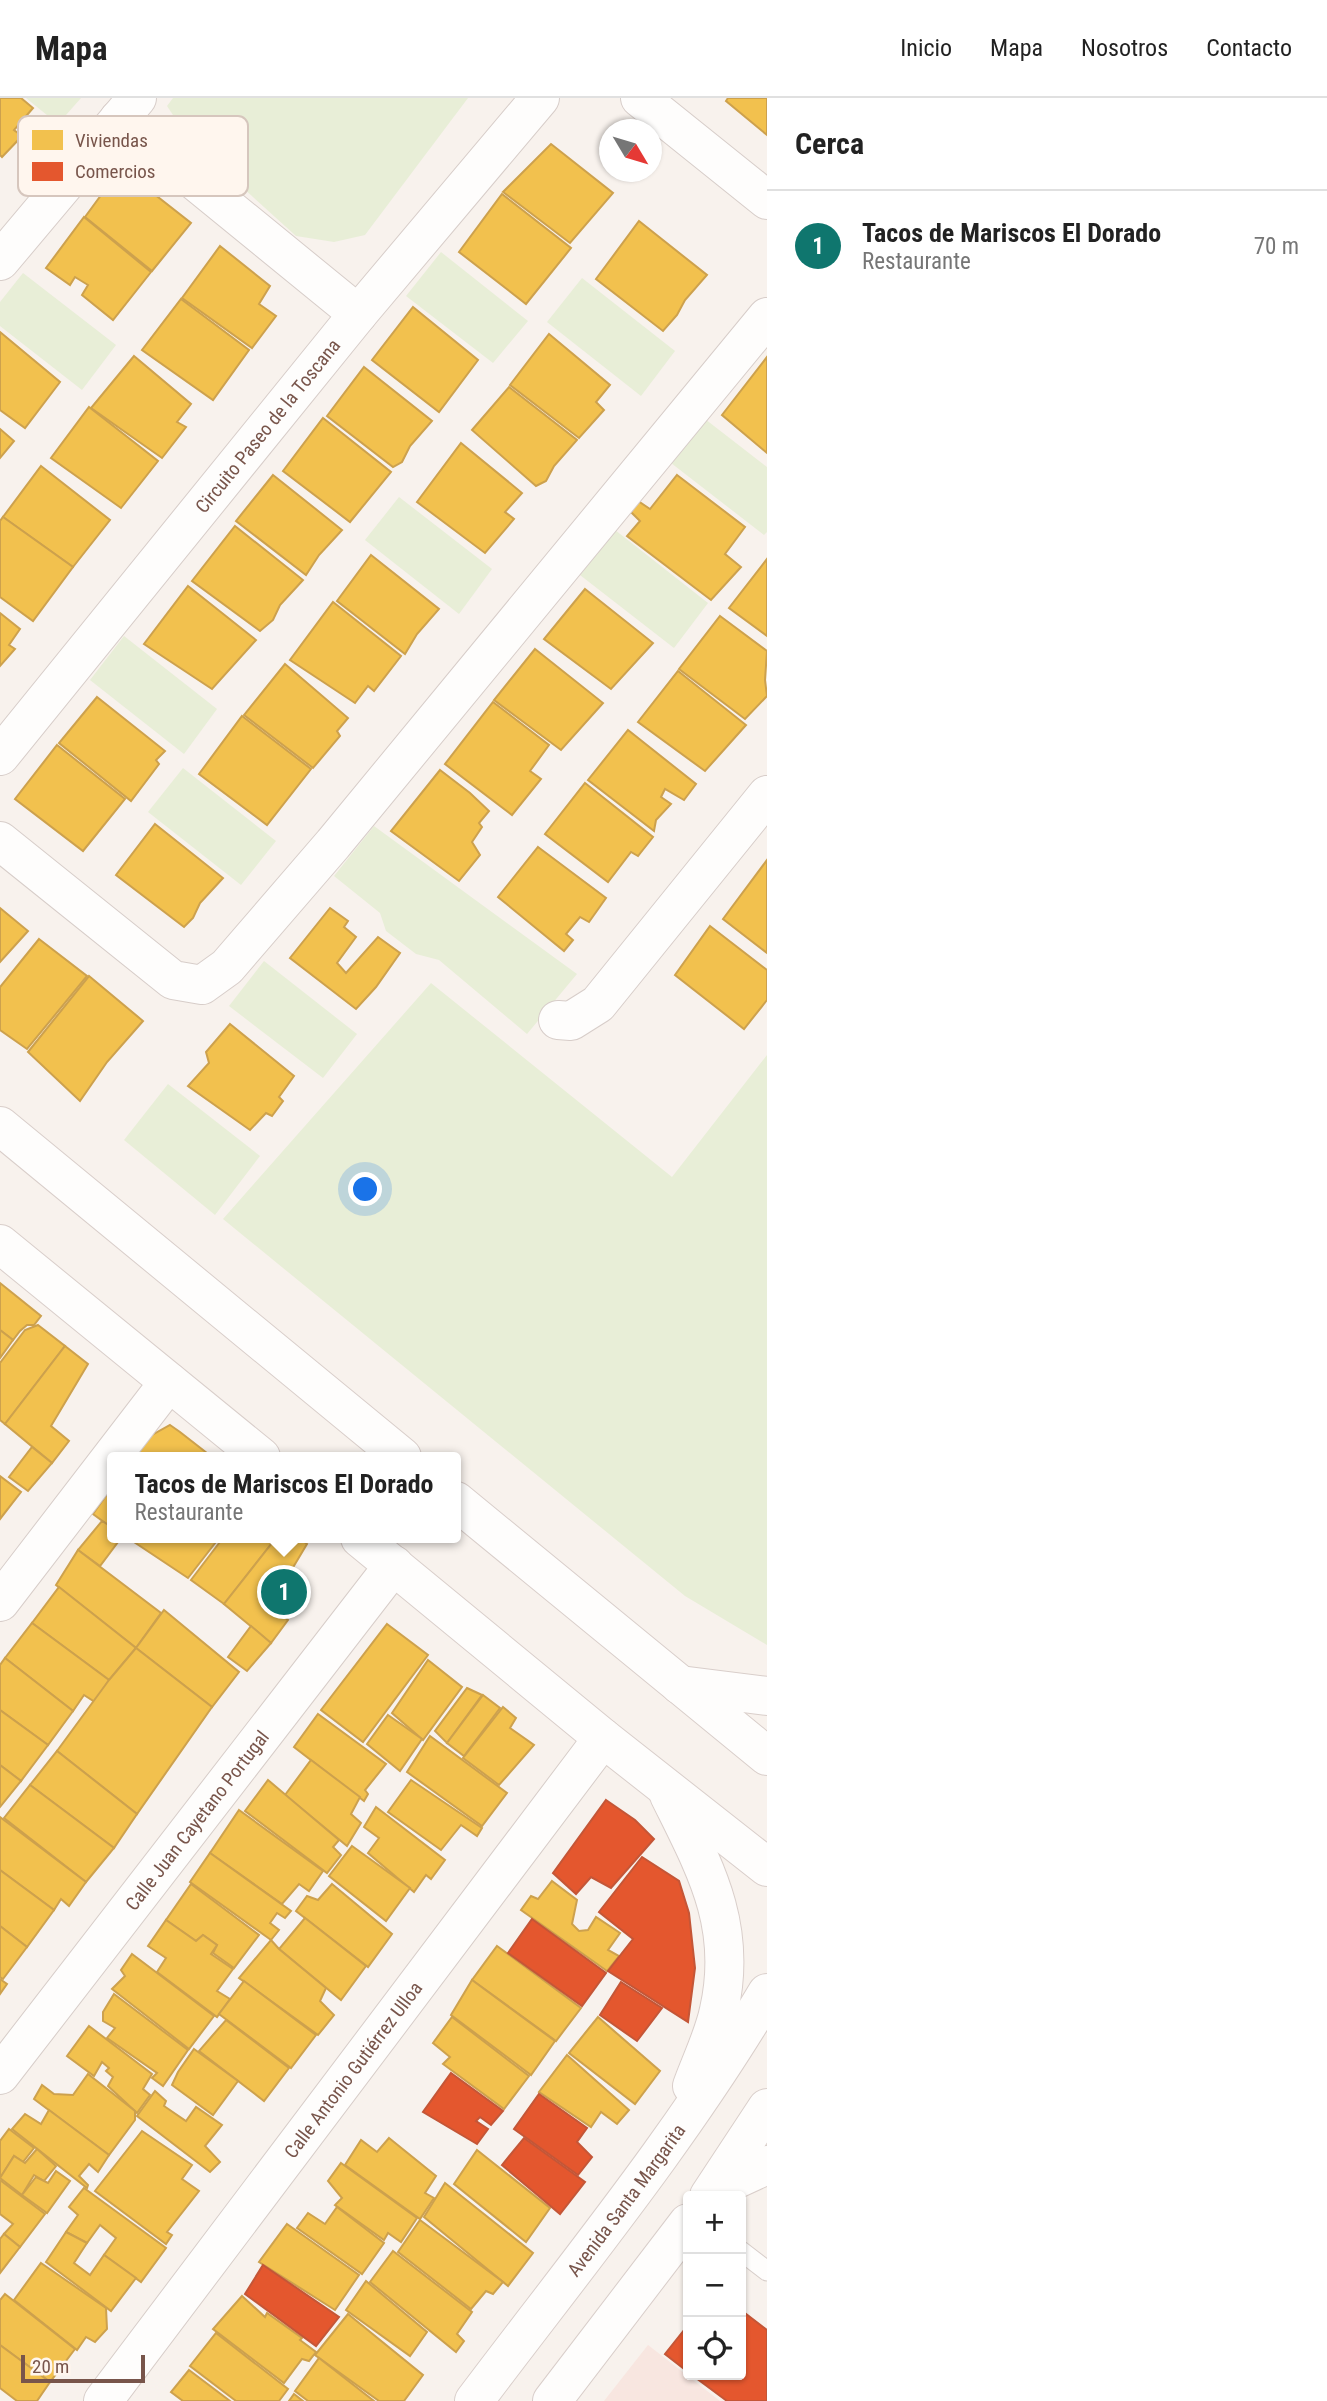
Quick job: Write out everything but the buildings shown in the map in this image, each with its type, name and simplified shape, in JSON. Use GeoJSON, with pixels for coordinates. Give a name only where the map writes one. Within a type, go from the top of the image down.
{"type":"FeatureCollection","features":[{"type":"Feature","properties":{"kind":"street","name":"Circuito Paseo de la Toscana"},"geometry":{"type":"LineString","coordinates":[[0,756],[358,314],[540,98]]}},
{"type":"Feature","properties":{"kind":"street"},"geometry":{"type":"LineString","coordinates":[[640,98],[767,200]]}},
{"type":"Feature","properties":{"kind":"street"},"geometry":{"type":"LineString","coordinates":[[0,261],[54,196]]}},
{"type":"Feature","properties":{"kind":"street"},"geometry":{"type":"LineString","coordinates":[[226,196],[358,314]]}},
{"type":"Feature","properties":{"kind":"street"},"geometry":{"type":"LineString","coordinates":[[0,841],[173,980],[202,985],[227,967],[333,844],[767,317]]}},
{"type":"Feature","properties":{"kind":"street"},"geometry":{"type":"LineString","coordinates":[[558,1020],[571,1021],[598,1004],[767,795]]}},
{"type":"Feature","properties":{"kind":"street"},"geometry":{"type":"LineString","coordinates":[[3,1133],[396,1452]]}},
{"type":"Feature","properties":{"kind":"street"},"geometry":{"type":"LineString","coordinates":[[0,1244],[255,1452]]}},
{"type":"Feature","properties":{"kind":"street"},"geometry":{"type":"LineString","coordinates":[[115,1452],[169,1382]]}},
{"type":"Feature","properties":{"kind":"street"},"geometry":{"type":"LineString","coordinates":[[0,1602],[107,1463]]}},
{"type":"Feature","properties":{"kind":"street"},"geometry":{"type":"LineString","coordinates":[[461,1505],[767,1756]]}},
{"type":"Feature","properties":{"kind":"street"},"geometry":{"type":"LineString","coordinates":[[366,1543],[603,1738],[767,1867]]}},
{"type":"Feature","properties":{"kind":"street","name":"Calle Juan Cayetano Portugal"},"geometry":{"type":"LineString","coordinates":[[0,2075],[394,1565]]}},
{"type":"Feature","properties":{"kind":"street"},"geometry":{"type":"LineString","coordinates":[[680,1685],[767,1696]]}},
{"type":"Feature","properties":{"kind":"street","name":"Calle Antonio Gutiérrez Ulloa"},"geometry":{"type":"LineString","coordinates":[[103,2401],[603,1738]]}},
{"type":"Feature","properties":{"kind":"street"},"geometry":{"type":"LineString","coordinates":[[665,1787],[716,1896],[726,1950],[719,2010],[675,2134]]}},
{"type":"Feature","properties":{"kind":"street","name":"Avenida Santa Margarita"},"geometry":{"type":"LineString","coordinates":[[474,2401],[675,2134],[736,2046],[767,1993]]}},
{"type":"Feature","properties":{"kind":"street"},"geometry":{"type":"LineString","coordinates":[[713,2191],[767,2108]]}},
{"type":"Feature","properties":{"kind":"street"},"geometry":{"type":"LineString","coordinates":[[716,2191],[767,2165]]}},
{"type":"Feature","properties":{"kind":"street"},"geometry":{"type":"LineString","coordinates":[[552,2401],[683,2230]]}},
{"type":"Feature","properties":{"kind":"lane"},"geometry":{"type":"LineString","coordinates":[[745,2254],[767,2272]]}},
{"type":"Feature","properties":{"kind":"shaded area"},"geometry":{"type":"Polygon","coordinates":[[[648,2345],[683,2372],[683,2380],[693,2380],[720,2401],[604,2401],[648,2345]]]}},
{"type":"Feature","properties":{"kind":"green space"},"geometry":{"type":"Polygon","coordinates":[[[26,98],[81,98],[65,116],[48,116],[26,98]]]}},
{"type":"Feature","properties":{"kind":"green space"},"geometry":{"type":"Polygon","coordinates":[[[173,98],[468,98],[365,235],[334,242],[296,236],[248,192],[248,116],[174,116],[167,106],[173,98]]]}},
{"type":"Feature","properties":{"kind":"green space"},"geometry":{"type":"Polygon","coordinates":[[[441,252],[528,321],[493,363],[406,296],[441,252]]]}},
{"type":"Feature","properties":{"kind":"green space"},"geometry":{"type":"Polygon","coordinates":[[[23,273],[116,345],[82,390],[0,326],[0,302],[23,273]]]}},
{"type":"Feature","properties":{"kind":"green space"},"geometry":{"type":"Polygon","coordinates":[[[582,278],[675,351],[641,396],[547,322],[582,278]]]}},
{"type":"Feature","properties":{"kind":"green space"},"geometry":{"type":"Polygon","coordinates":[[[705,419],[767,467],[767,532],[764,535],[671,463],[705,419]]]}},
{"type":"Feature","properties":{"kind":"green space"},"geometry":{"type":"Polygon","coordinates":[[[399,497],[492,569],[459,614],[365,540],[399,497]]]}},
{"type":"Feature","properties":{"kind":"green space"},"geometry":{"type":"Polygon","coordinates":[[[615,530],[708,603],[674,648],[580,575],[615,530]]]}},
{"type":"Feature","properties":{"kind":"green space"},"geometry":{"type":"Polygon","coordinates":[[[124,636],[217,709],[184,754],[90,680],[124,636]]]}},
{"type":"Feature","properties":{"kind":"green space"},"geometry":{"type":"Polygon","coordinates":[[[183,768],[276,841],[241,885],[148,812],[183,768]]]}},
{"type":"Feature","properties":{"kind":"green space"},"geometry":{"type":"Polygon","coordinates":[[[374,826],[577,974],[527,1034],[439,960],[416,954],[386,931],[380,913],[334,876],[374,826]]]}},
{"type":"Feature","properties":{"kind":"green space"},"geometry":{"type":"Polygon","coordinates":[[[264,961],[357,1034],[323,1078],[229,1006],[264,961]]]}},
{"type":"Feature","properties":{"kind":"green space"},"geometry":{"type":"Polygon","coordinates":[[[431,983],[672,1177],[767,1055],[767,1645],[685,1596],[223,1219],[431,983]]]}},
{"type":"Feature","properties":{"kind":"green space"},"geometry":{"type":"Polygon","coordinates":[[[168,1084],[260,1156],[215,1215],[124,1140],[168,1084]]]}},
{"type":"Feature","properties":{"kind":"place","name":"Tacos de Mariscos El Dorado"},"geometry":{"type":"Point","coordinates":[284,1592]}}]}
